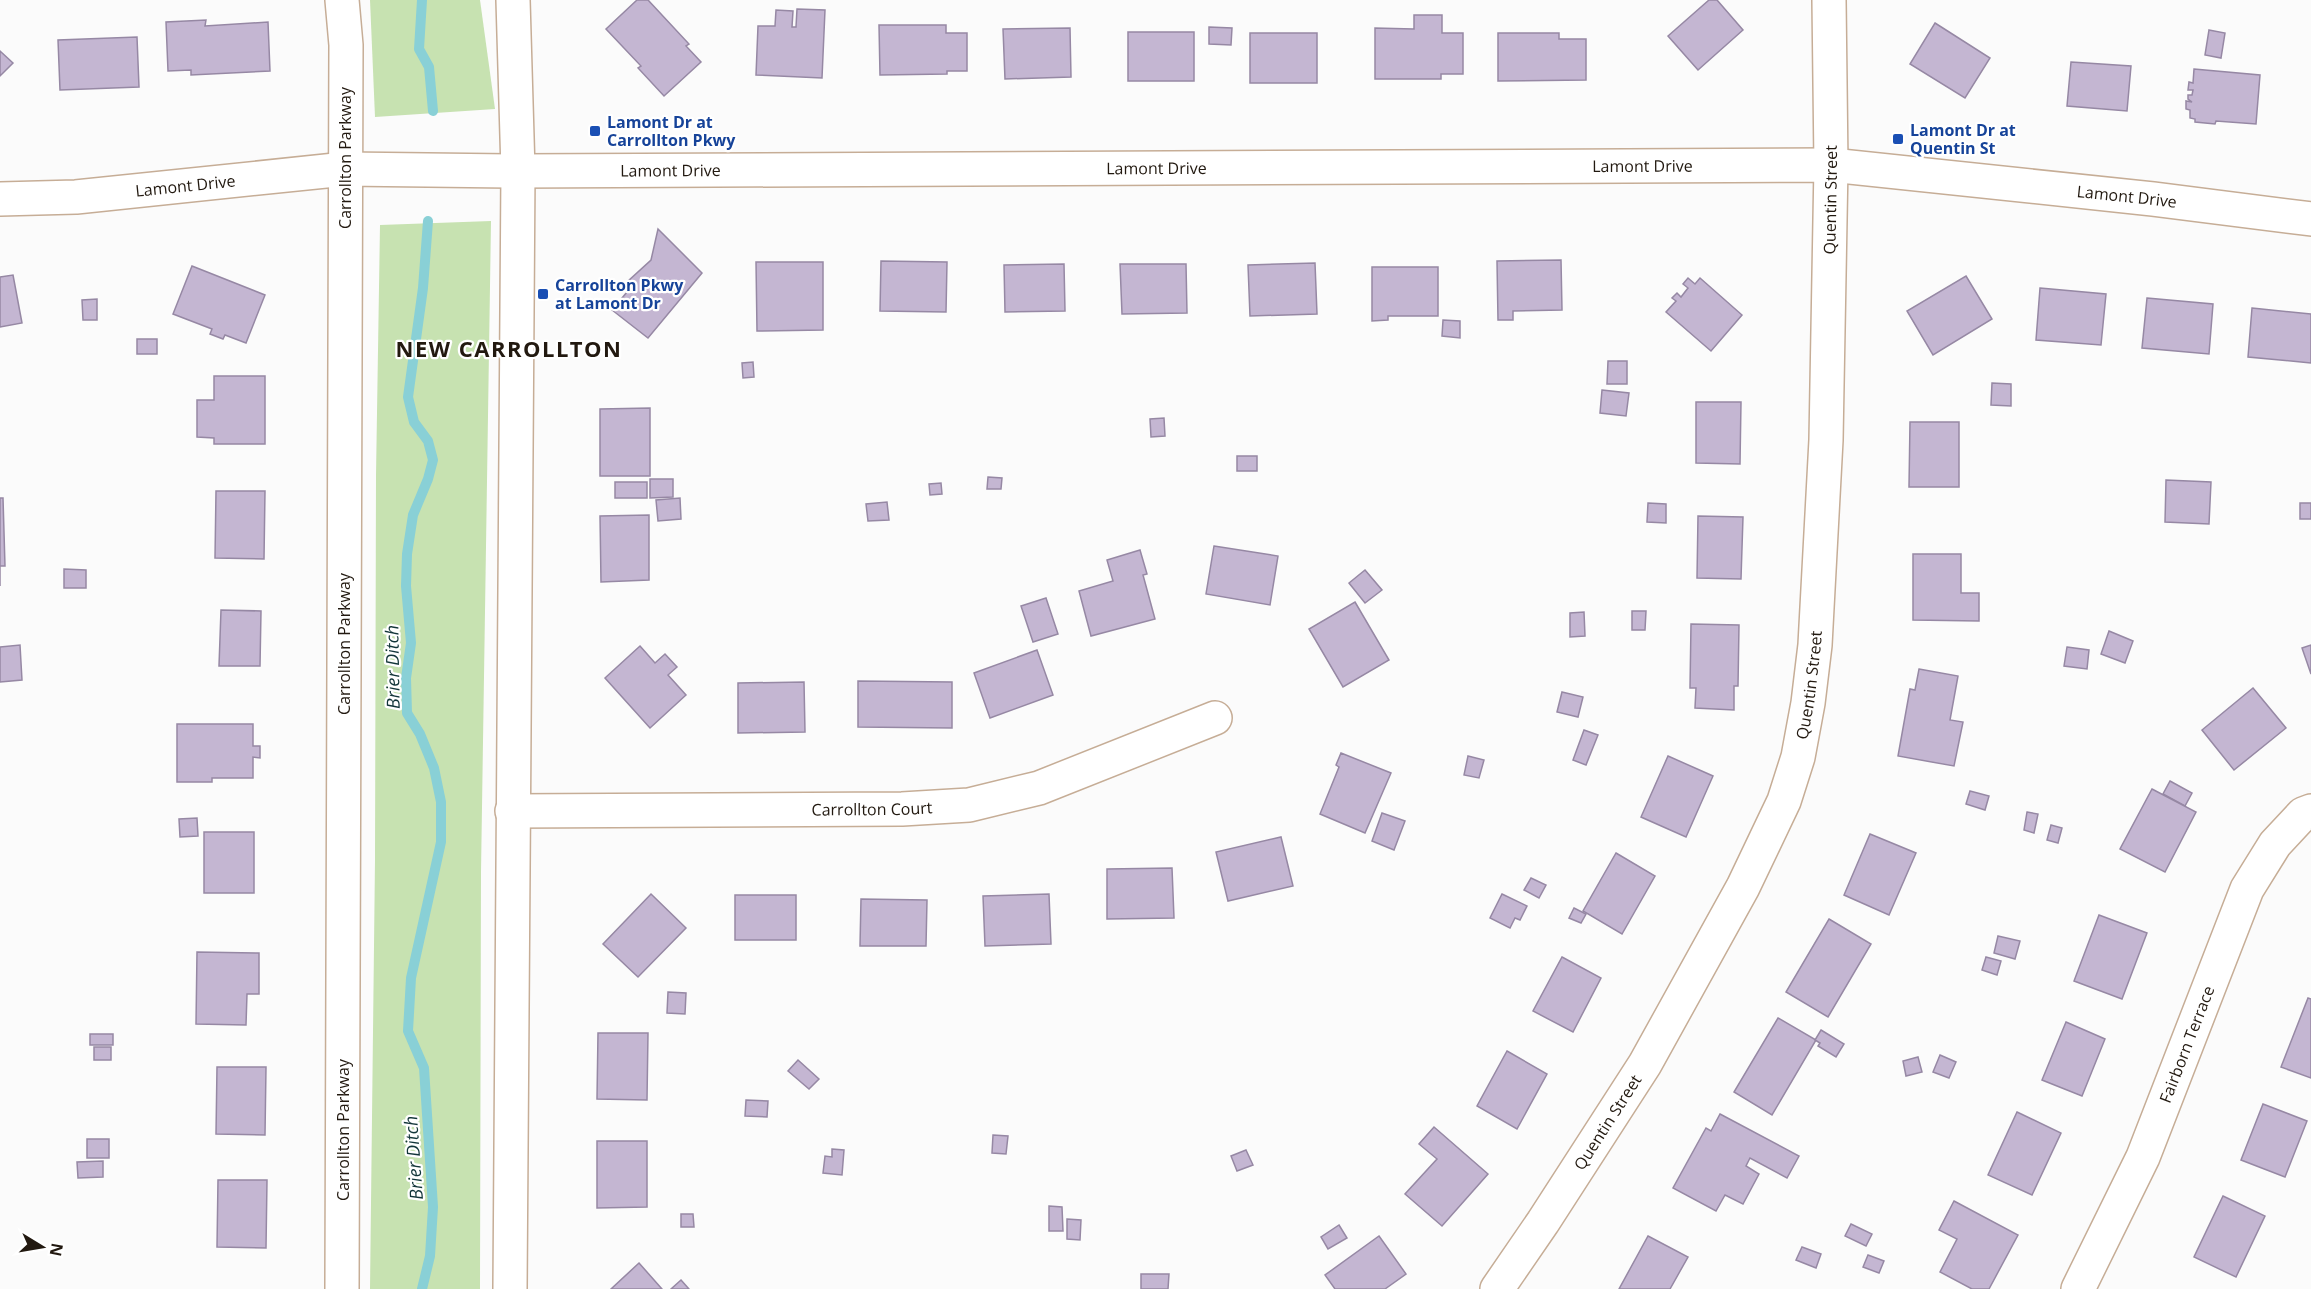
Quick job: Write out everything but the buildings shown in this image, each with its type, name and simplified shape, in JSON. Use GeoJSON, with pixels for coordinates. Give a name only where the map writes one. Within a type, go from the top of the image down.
{"type":"FeatureCollection","features":[{"type":"Feature","properties":{"kind":"street","name":"Carrollton Parkway"},"geometry":{"type":"LineString","coordinates":[[342,0],[346,45],[342,1289]]}},
{"type":"Feature","properties":{"kind":"street"},"geometry":{"type":"LineString","coordinates":[[510,1289],[518,171],[513,0]]}},
{"type":"Feature","properties":{"kind":"street","name":"Quentin Street"},"geometry":{"type":"LineString","coordinates":[[1497,1289],[1544,1222],[1645,1064],[1743,887],[1784,801],[1798,757],[1815,645],[1826,440],[1831,165],[1829,0]]}},
{"type":"Feature","properties":{"kind":"street","name":"Lamont Drive"},"geometry":{"type":"LineString","coordinates":[[0,199],[76,197],[345,169],[518,171],[1831,165],[2141,198],[2311,219]]}},
{"type":"Feature","properties":{"kind":"street","name":"Carrollton Court"},"geometry":{"type":"LineString","coordinates":[[512,811],[902,809],[969,805],[1039,788],[1215,718]]}},
{"type":"Feature","properties":{"kind":"street","name":"Fairborn Terrace"},"geometry":{"type":"LineString","coordinates":[[2078,1289],[2143,1156],[2247,889],[2275,844],[2303,814],[2311,810]]}},
{"type":"Feature","properties":{"kind":"green space"},"geometry":{"type":"Polygon","coordinates":[[[370,0],[480,0],[495,109],[375,117],[370,0]]]}},
{"type":"Feature","properties":{"kind":"green space"},"geometry":{"type":"Polygon","coordinates":[[[491,221],[481,872],[480,1289],[370,1289],[380,225],[491,221]]]}},
{"type":"Feature","properties":{"kind":"waterway","name":"Brier Ditch"},"geometry":{"type":"LineString","coordinates":[[422,0],[419,49],[429,67],[433,111]]}},
{"type":"Feature","properties":{"kind":"waterway","name":"Brier Ditch"},"geometry":{"type":"LineString","coordinates":[[422,1289],[430,1256],[433,1207],[424,1068],[408,1031],[411,978],[441,842],[441,802],[434,768],[420,734],[407,713],[406,678],[411,643],[406,586],[407,554],[413,515],[433,460],[428,441],[414,422],[408,397],[423,288],[428,221]]}},
{"type":"Feature","properties":{"kind":"place","name":"Lamont Dr at Carrollton Pkwy"},"geometry":{"type":"Point","coordinates":[595,131]}},
{"type":"Feature","properties":{"kind":"place","name":"Lamont Dr at Quentin St"},"geometry":{"type":"Point","coordinates":[1898,139]}},
{"type":"Feature","properties":{"kind":"place","name":"Carrollton Pkwy at Lamont Dr"},"geometry":{"type":"Point","coordinates":[543,294]}},
{"type":"Feature","properties":{"kind":"district","name":"NEW CARROLLTON"},"geometry":{"type":"Point","coordinates":[509,348]}}]}
